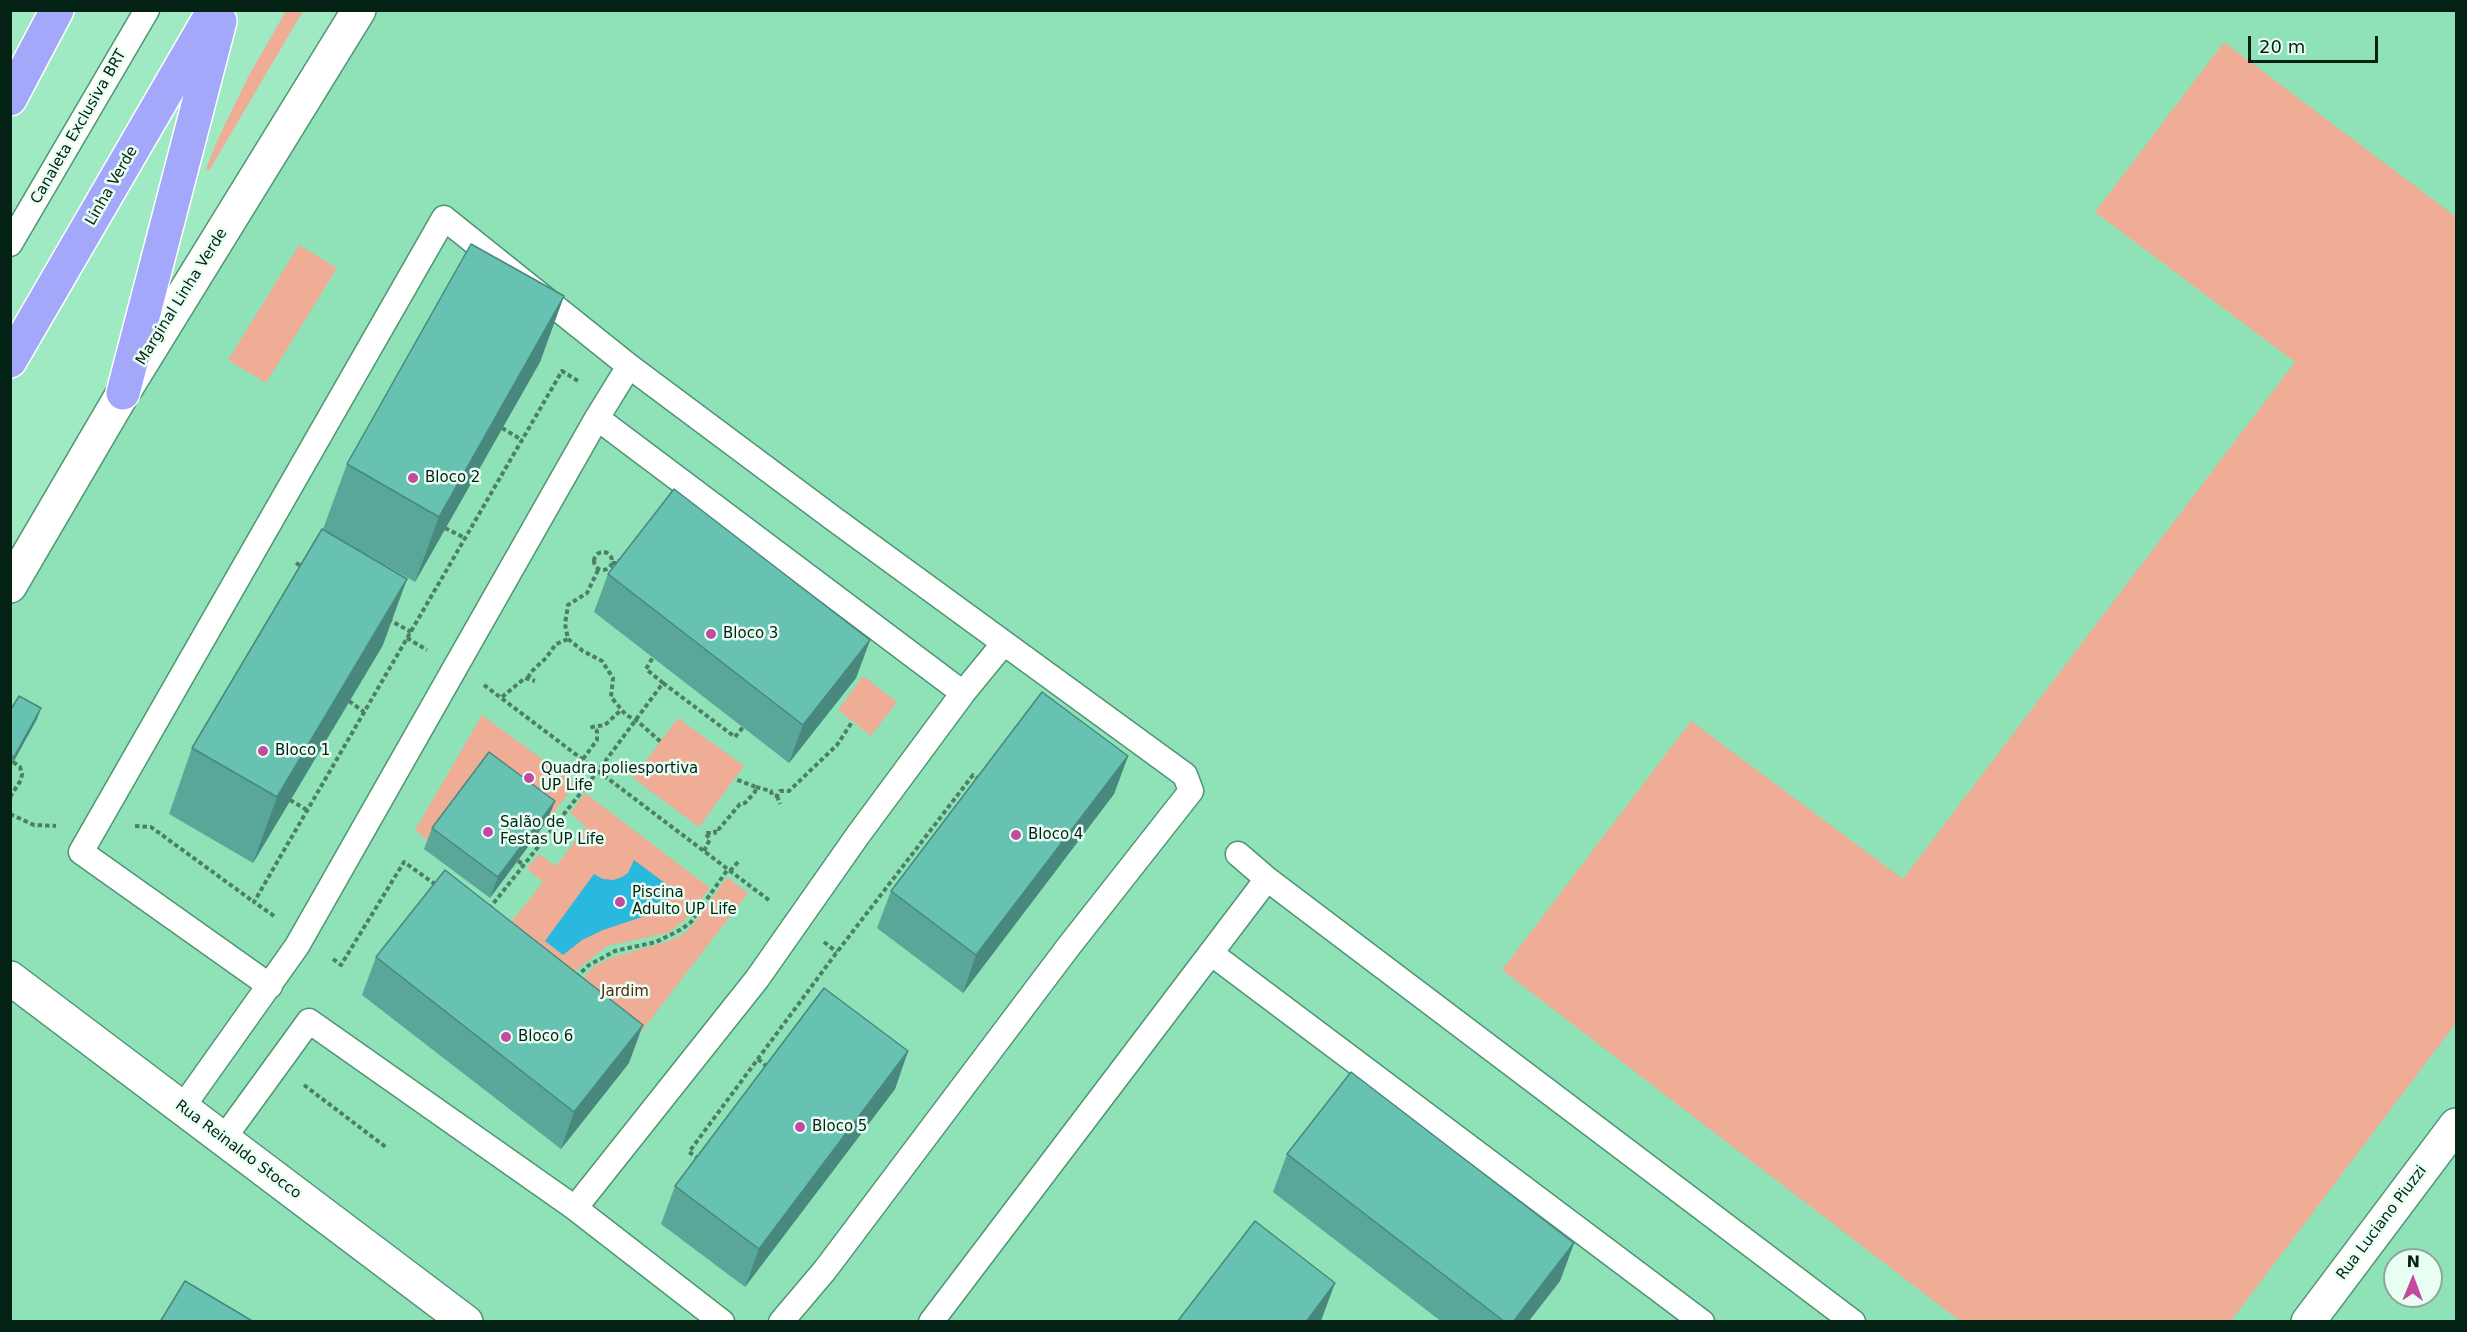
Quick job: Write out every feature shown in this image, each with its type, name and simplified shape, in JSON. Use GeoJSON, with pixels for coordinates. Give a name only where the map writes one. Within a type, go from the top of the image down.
{"type":"FeatureCollection","features":[{"type":"Feature","properties":{"kind":"highway"},"geometry":{"type":"LineString","coordinates":[[10,99],[57,10]]}},
{"type":"Feature","properties":{"kind":"highway","name":"Linha Verde"},"geometry":{"type":"LineString","coordinates":[[10,361],[214,10]]}},
{"type":"Feature","properties":{"kind":"highway"},"geometry":{"type":"LineString","coordinates":[[123,393],[223,10]]}},
{"type":"Feature","properties":{"kind":"street","name":"Marginal Linha Verde"},"geometry":{"type":"LineString","coordinates":[[10,586],[123,393],[358,10]]}},
{"type":"Feature","properties":{"kind":"street","name":"Rua Reinaldo Stocco"},"geometry":{"type":"LineString","coordinates":[[10,978],[466,1322]]}},
{"type":"Feature","properties":{"kind":"street","name":"Rua Luciano Piuzzi"},"geometry":{"type":"LineString","coordinates":[[2308,1322],[2457,1125]]}},
{"type":"Feature","properties":{"kind":"lane","name":"Canaleta Exclusiva BRT"},"geometry":{"type":"LineString","coordinates":[[10,244],[147,10]]}},
{"type":"Feature","properties":{"kind":"lane"},"geometry":{"type":"LineString","coordinates":[[270,986],[81,852],[444,218],[629,366],[1185,775],[1191,791],[1068,946],[825,1270],[781,1322]]}},
{"type":"Feature","properties":{"kind":"lane"},"geometry":{"type":"LineString","coordinates":[[182,1108],[297,946],[597,418],[629,366]]}},
{"type":"Feature","properties":{"kind":"lane"},"geometry":{"type":"LineString","coordinates":[[597,418],[963,693]]}},
{"type":"Feature","properties":{"kind":"lane"},"geometry":{"type":"LineString","coordinates":[[575,1208],[757,979],[858,835],[963,693],[1004,643]]}},
{"type":"Feature","properties":{"kind":"lane"},"geometry":{"type":"LineString","coordinates":[[1238,854],[1267,879],[1853,1322]]}},
{"type":"Feature","properties":{"kind":"lane"},"geometry":{"type":"LineString","coordinates":[[931,1322],[1267,879]]}},
{"type":"Feature","properties":{"kind":"lane"},"geometry":{"type":"LineString","coordinates":[[1212,954],[1702,1322]]}},
{"type":"Feature","properties":{"kind":"lane"},"geometry":{"type":"LineString","coordinates":[[224,1138],[309,1020],[575,1208],[722,1322]]}},
{"type":"Feature","properties":{"kind":"path"},"geometry":{"type":"LineString","coordinates":[[502,428],[522,440]]}},
{"type":"Feature","properties":{"kind":"path"},"geometry":{"type":"LineString","coordinates":[[445,528],[465,538]]}},
{"type":"Feature","properties":{"kind":"path"},"geometry":{"type":"LineString","coordinates":[[612,563],[608,554],[599,552],[592,562],[598,570],[604,571],[612,563],[618,563],[625,556]]}},
{"type":"Feature","properties":{"kind":"path"},"geometry":{"type":"LineString","coordinates":[[296,563],[315,574]]}},
{"type":"Feature","properties":{"kind":"path"},"geometry":{"type":"LineString","coordinates":[[598,570],[587,593],[567,605],[565,624],[568,639],[583,651],[602,661],[613,678],[610,697],[621,710],[661,742]]}},
{"type":"Feature","properties":{"kind":"path"},"geometry":{"type":"LineString","coordinates":[[382,615],[411,632]]}},
{"type":"Feature","properties":{"kind":"path"},"geometry":{"type":"LineString","coordinates":[[407,638],[502,697],[837,952]]}},
{"type":"Feature","properties":{"kind":"path"},"geometry":{"type":"LineString","coordinates":[[528,678],[556,644],[568,639]]}},
{"type":"Feature","properties":{"kind":"path"},"geometry":{"type":"LineString","coordinates":[[653,657],[646,669],[663,683],[735,737],[743,727]]}},
{"type":"Feature","properties":{"kind":"path"},"geometry":{"type":"LineString","coordinates":[[502,697],[522,680],[528,678],[535,681]]}},
{"type":"Feature","properties":{"kind":"path"},"geometry":{"type":"LineString","coordinates":[[488,910],[524,865],[531,861],[663,683]]}},
{"type":"Feature","properties":{"kind":"path"},"geometry":{"type":"LineString","coordinates":[[349,701],[364,712]]}},
{"type":"Feature","properties":{"kind":"path"},"geometry":{"type":"LineString","coordinates":[[583,759],[597,740],[597,731],[592,727],[605,725],[621,710]]}},
{"type":"Feature","properties":{"kind":"path"},"geometry":{"type":"LineString","coordinates":[[777,796],[780,791],[789,791],[809,774],[822,757],[837,745],[852,722]]}},
{"type":"Feature","properties":{"kind":"path"},"geometry":{"type":"LineString","coordinates":[[10,797],[21,780],[22,774],[20,766],[13,762]]}},
{"type":"Feature","properties":{"kind":"path"},"geometry":{"type":"LineString","coordinates":[[705,1165],[689,1152],[837,952],[973,775],[987,785]]}},
{"type":"Feature","properties":{"kind":"path"},"geometry":{"type":"LineString","coordinates":[[735,779],[777,796],[780,804]]}},
{"type":"Feature","properties":{"kind":"path"},"geometry":{"type":"LineString","coordinates":[[704,851],[710,839],[705,834],[715,833],[715,829],[719,829],[740,804],[745,803],[755,792],[756,787]]}},
{"type":"Feature","properties":{"kind":"path"},"geometry":{"type":"LineString","coordinates":[[290,800],[307,810]]}},
{"type":"Feature","properties":{"kind":"path"},"geometry":{"type":"LineString","coordinates":[[10,814],[34,825]]}},
{"type":"Feature","properties":{"kind":"path"},"geometry":{"type":"LineString","coordinates":[[151,827],[254,902]]}},
{"type":"Feature","properties":{"kind":"path"},"geometry":{"type":"LineString","coordinates":[[333,959],[341,965],[404,861],[442,890]]}},
{"type":"Feature","properties":{"kind":"path"},"geometry":{"type":"LineString","coordinates":[[518,861],[524,865]]}},
{"type":"Feature","properties":{"kind":"path"},"geometry":{"type":"LineString","coordinates":[[572,982],[589,965],[615,951],[656,942],[682,929],[738,862]]}},
{"type":"Feature","properties":{"kind":"path"},"geometry":{"type":"LineString","coordinates":[[904,864],[911,870]]}},
{"type":"Feature","properties":{"kind":"path"},"geometry":{"type":"LineString","coordinates":[[758,1059],[775,1074]]}},
{"type":"Feature","properties":{"kind":"shaded area"},"geometry":{"type":"Polygon","coordinates":[[[363,11],[2456,11],[2456,1321],[11,1321],[10,595],[363,11]]]}},
{"type":"Feature","properties":{"kind":"green space"},"geometry":{"type":"Polygon","coordinates":[[[286,11],[303,11],[209,171],[206,169],[217,141],[248,77],[286,11]]]}},
{"type":"Feature","properties":{"kind":"green space"},"geometry":{"type":"Polygon","coordinates":[[[2224,42],[2456,217],[2456,1023],[2231,1321],[1960,1321],[1502,970],[1691,721],[1903,879],[2295,362],[2095,212],[2224,42]]]}},
{"type":"Feature","properties":{"kind":"green space"},"geometry":{"type":"Polygon","coordinates":[[[299,245],[337,268],[266,383],[228,360],[299,245]]]}},
{"type":"Feature","properties":{"kind":"green space"},"geometry":{"type":"Polygon","coordinates":[[[863,676],[897,702],[871,736],[838,710],[863,676]]]}},
{"type":"Feature","properties":{"kind":"green space"},"geometry":{"type":"Polygon","coordinates":[[[482,715],[576,784],[547,821],[429,842],[415,830],[482,715]]]}},
{"type":"Feature","properties":{"kind":"green space"},"geometry":{"type":"Polygon","coordinates":[[[678,718],[744,766],[699,827],[633,778],[678,718]]]}},
{"type":"Feature","properties":{"kind":"green space"},"geometry":{"type":"Polygon","coordinates":[[[585,793],[710,888],[685,920],[668,933],[607,946],[569,976],[504,931],[543,882],[527,869],[539,854],[556,866],[586,827],[570,813],[585,793]]]}},
{"type":"Feature","properties":{"kind":"green space","name":"Jardim"},"geometry":{"type":"Polygon","coordinates":[[[727,877],[748,893],[631,1045],[577,1003],[577,985],[594,966],[611,958],[669,941],[683,934],[693,925],[727,877]]]}},
{"type":"Feature","properties":{"kind":"water","name":"Piscina Adulto UP Life"},"geometry":{"type":"Polygon","coordinates":[[[634,860],[677,892],[657,912],[603,930],[582,940],[563,955],[545,941],[594,874],[603,879],[613,880],[622,877],[628,873],[634,860]]]}},
{"type":"Feature","properties":{"kind":"building","name":"Bloco 2"},"geometry":{"type":"Polygon","coordinates":[[[471,244],[564,296],[439,517],[347,464],[471,244]]]}},
{"type":"Feature","properties":{"kind":"building","name":"Bloco 3"},"geometry":{"type":"Polygon","coordinates":[[[674,489],[870,640],[803,725],[608,574],[674,489]]]}},
{"type":"Feature","properties":{"kind":"building","name":"Bloco 1"},"geometry":{"type":"Polygon","coordinates":[[[322,529],[407,579],[277,797],[192,748],[322,529]]]}},
{"type":"Feature","properties":{"kind":"building","name":"Bloco 4"},"geometry":{"type":"Polygon","coordinates":[[[1042,692],[1128,756],[976,955],[891,891],[1042,692]]]}},
{"type":"Feature","properties":{"kind":"building"},"geometry":{"type":"Polygon","coordinates":[[[19,696],[41,708],[14,757],[10,755],[10,711],[19,696]]]}},
{"type":"Feature","properties":{"kind":"building","name":"Salão de Festas UP Life"},"geometry":{"type":"Polygon","coordinates":[[[489,752],[555,801],[498,877],[432,828],[489,752]]]}},
{"type":"Feature","properties":{"kind":"building","name":"Bloco 6"},"geometry":{"type":"Polygon","coordinates":[[[445,870],[643,1025],[574,1112],[376,957],[445,870]]]}},
{"type":"Feature","properties":{"kind":"building","name":"Bloco 5"},"geometry":{"type":"Polygon","coordinates":[[[824,988],[908,1051],[759,1249],[675,1186],[824,988]]]}},
{"type":"Feature","properties":{"kind":"building"},"geometry":{"type":"Polygon","coordinates":[[[1351,1072],[1574,1243],[1513,1322],[1505,1322],[1287,1154],[1351,1072]]]}},
{"type":"Feature","properties":{"kind":"building"},"geometry":{"type":"Polygon","coordinates":[[[1255,1221],[1335,1283],[1306,1322],[1177,1322],[1255,1221]]]}},
{"type":"Feature","properties":{"kind":"building"},"geometry":{"type":"Polygon","coordinates":[[[185,1281],[254,1322],[160,1322],[185,1281]]]}},
{"type":"Feature","properties":{"kind":"place","name":"Bloco 2"},"geometry":{"type":"Point","coordinates":[413,478]}},
{"type":"Feature","properties":{"kind":"place","name":"Bloco 3"},"geometry":{"type":"Point","coordinates":[711,634]}},
{"type":"Feature","properties":{"kind":"place","name":"Bloco 1"},"geometry":{"type":"Point","coordinates":[263,751]}},
{"type":"Feature","properties":{"kind":"place","name":"Quadra poliesportiva UP Life"},"geometry":{"type":"Point","coordinates":[529,778]}},
{"type":"Feature","properties":{"kind":"place","name":"Salão de Festas UP Life"},"geometry":{"type":"Point","coordinates":[488,832]}},
{"type":"Feature","properties":{"kind":"place","name":"Bloco 4"},"geometry":{"type":"Point","coordinates":[1016,835]}},
{"type":"Feature","properties":{"kind":"place","name":"Piscina Adulto UP Life"},"geometry":{"type":"Point","coordinates":[620,902]}},
{"type":"Feature","properties":{"kind":"place","name":"Bloco 6"},"geometry":{"type":"Point","coordinates":[506,1037]}},
{"type":"Feature","properties":{"kind":"place","name":"Bloco 5"},"geometry":{"type":"Point","coordinates":[800,1127]}}]}
